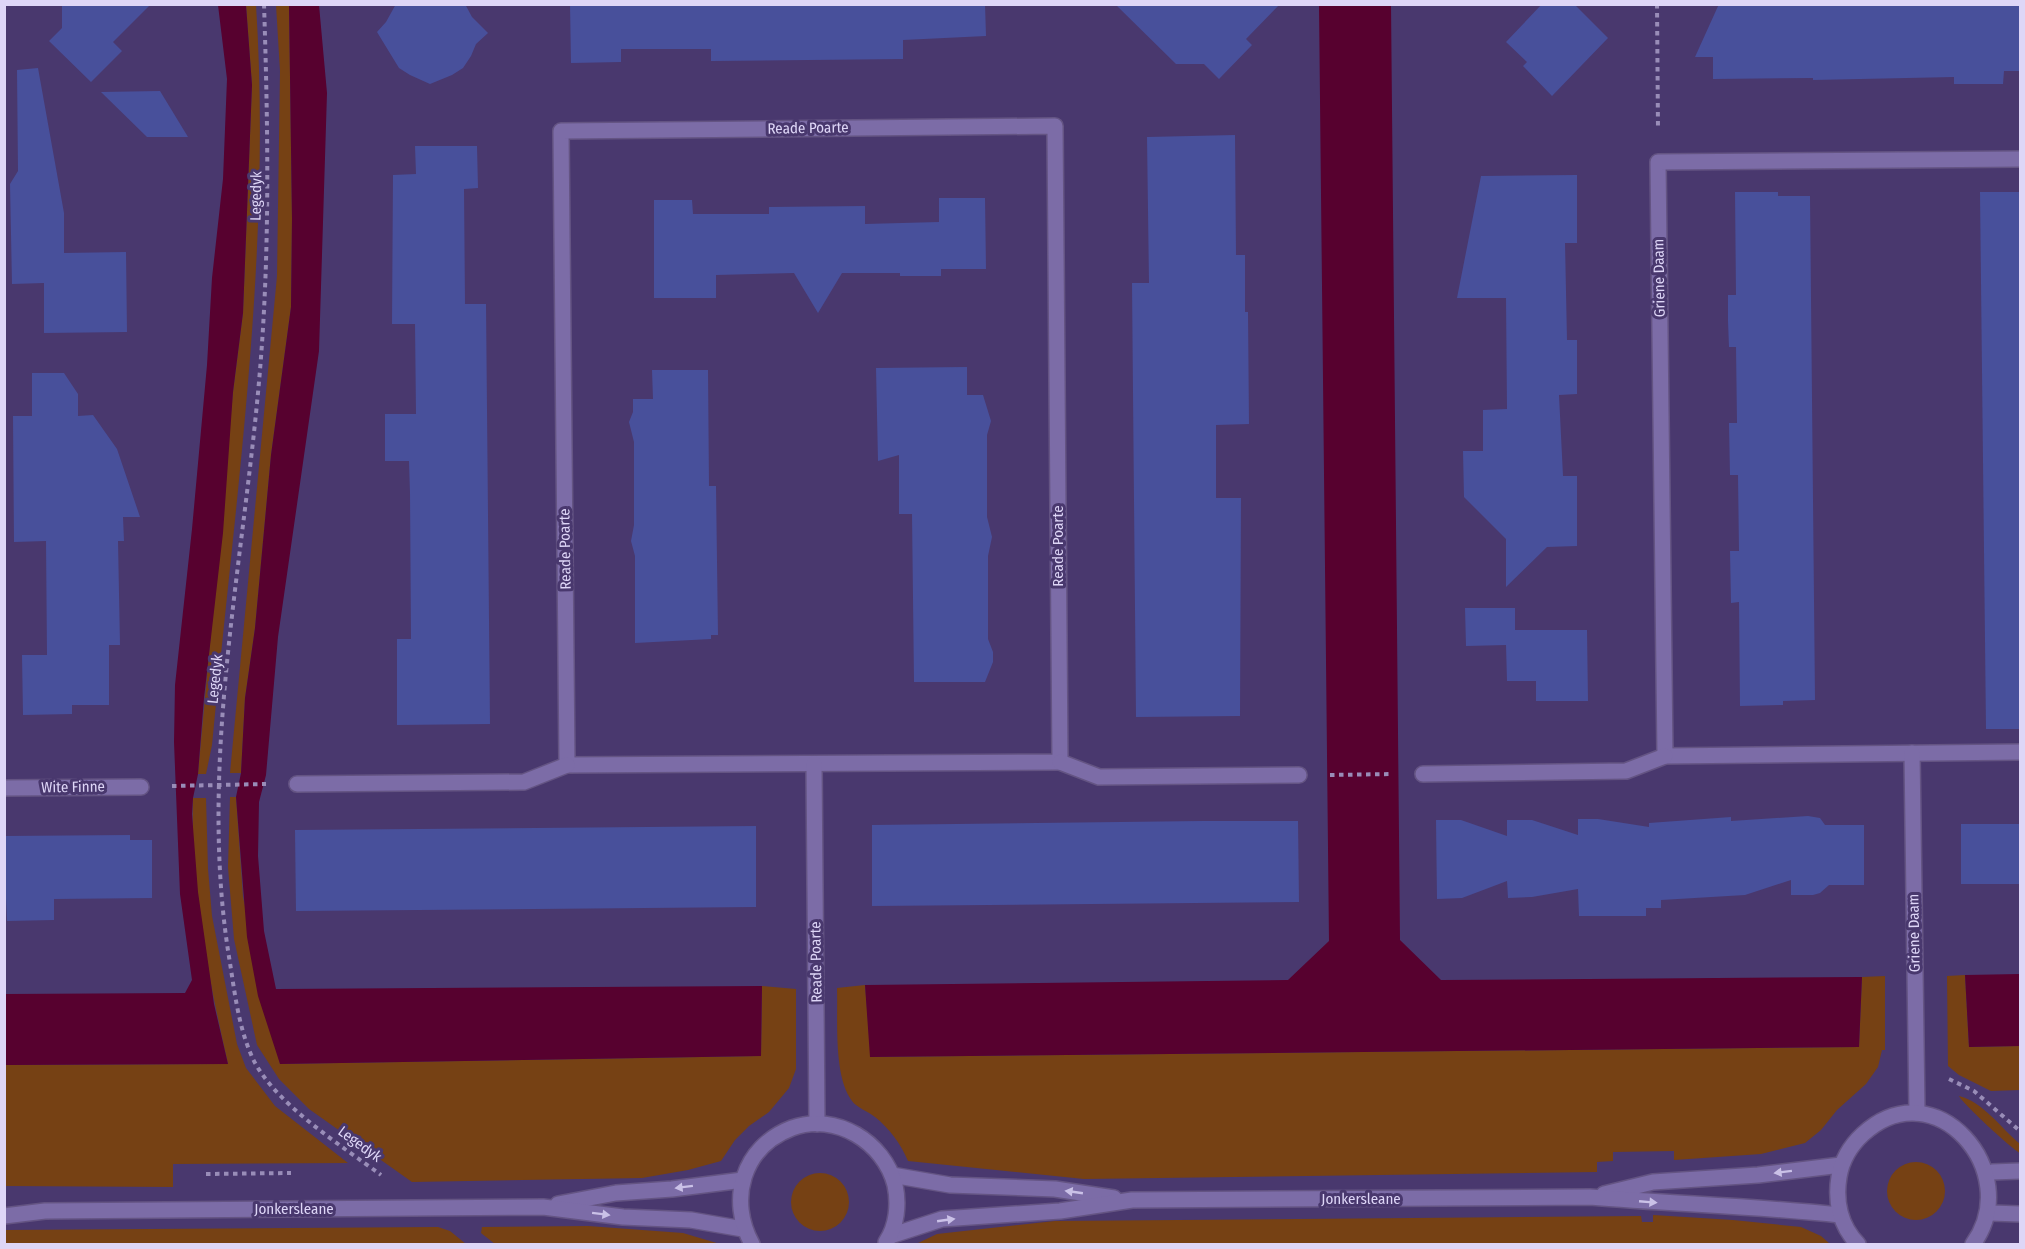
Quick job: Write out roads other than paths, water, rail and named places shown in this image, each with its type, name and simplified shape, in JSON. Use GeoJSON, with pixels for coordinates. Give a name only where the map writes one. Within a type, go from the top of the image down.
{"type":"FeatureCollection","features":[{"type":"Feature","properties":{"kind":"street","name":"Reade Poarte"},"geometry":{"type":"LineString","coordinates":[[567,765],[561,131],[1055,126],[1060,762]]}},
{"type":"Feature","properties":{"kind":"street","name":"Griene Daam"},"geometry":{"type":"LineString","coordinates":[[1665,756],[1658,162],[2020,159]]}},
{"type":"Feature","properties":{"kind":"street"},"geometry":{"type":"LineString","coordinates":[[1423,774],[1626,771],[1665,756],[2020,752]]}},
{"type":"Feature","properties":{"kind":"street","name":"Griene Daam"},"geometry":{"type":"LineString","coordinates":[[1912,753],[1917,1113]]}},
{"type":"Feature","properties":{"kind":"street"},"geometry":{"type":"LineString","coordinates":[[297,784],[524,782],[567,765],[1060,762],[1099,777],[1299,776]]}},
{"type":"Feature","properties":{"kind":"street","name":"Reade Poarte"},"geometry":{"type":"LineString","coordinates":[[814,764],[817,1124]]}},
{"type":"Feature","properties":{"kind":"street","name":"Wite Finne"},"geometry":{"type":"LineString","coordinates":[[4,788],[141,786]]}},
{"type":"Feature","properties":{"kind":"street"},"geometry":{"type":"LineString","coordinates":[[1858,1245],[1851,1238],[1840,1215],[1837,1190],[1841,1165],[1853,1144],[1871,1127],[1892,1116],[1917,1113],[1942,1118],[1964,1130],[1982,1148],[1992,1172],[1995,1192],[1991,1213],[1981,1236],[1973,1245]]}},
{"type":"Feature","properties":{"kind":"street","name":"Jonkersleane"},"geometry":{"type":"LineString","coordinates":[[752,1245],[744,1229],[739,1196],[742,1180],[753,1158],[771,1140],[793,1128],[817,1124],[841,1127],[863,1137],[880,1154],[892,1175],[897,1195],[896,1216],[887,1240]]}},
{"type":"Feature","properties":{"kind":"street","name":"Jonkersleane"},"geometry":{"type":"LineString","coordinates":[[1590,1197],[1653,1182],[1758,1175],[1841,1165]]}},
{"type":"Feature","properties":{"kind":"street"},"geometry":{"type":"LineString","coordinates":[[1992,1172],[2020,1171]]}},
{"type":"Feature","properties":{"kind":"street","name":"Jonkersleane"},"geometry":{"type":"LineString","coordinates":[[892,1175],[950,1185],[1055,1189],[1132,1200]]}},
{"type":"Feature","properties":{"kind":"street","name":"Jonkersleane"},"geometry":{"type":"LineString","coordinates":[[543,1207],[616,1192],[672,1189],[742,1180]]}},
{"type":"Feature","properties":{"kind":"street","name":"Jonkersleane"},"geometry":{"type":"LineString","coordinates":[[887,1240],[942,1219],[1060,1211],[1132,1200],[1590,1197],[1768,1208],[1840,1215]]}},
{"type":"Feature","properties":{"kind":"street","name":"Jonkersleane"},"geometry":{"type":"LineString","coordinates":[[4,1206],[45,1211]]}},
{"type":"Feature","properties":{"kind":"street","name":"Jonkersleane"},"geometry":{"type":"LineString","coordinates":[[4,1216],[45,1211],[543,1207],[623,1217],[691,1220],[744,1229]]}},
{"type":"Feature","properties":{"kind":"street"},"geometry":{"type":"LineString","coordinates":[[1991,1213],[2020,1214]]}}]}
